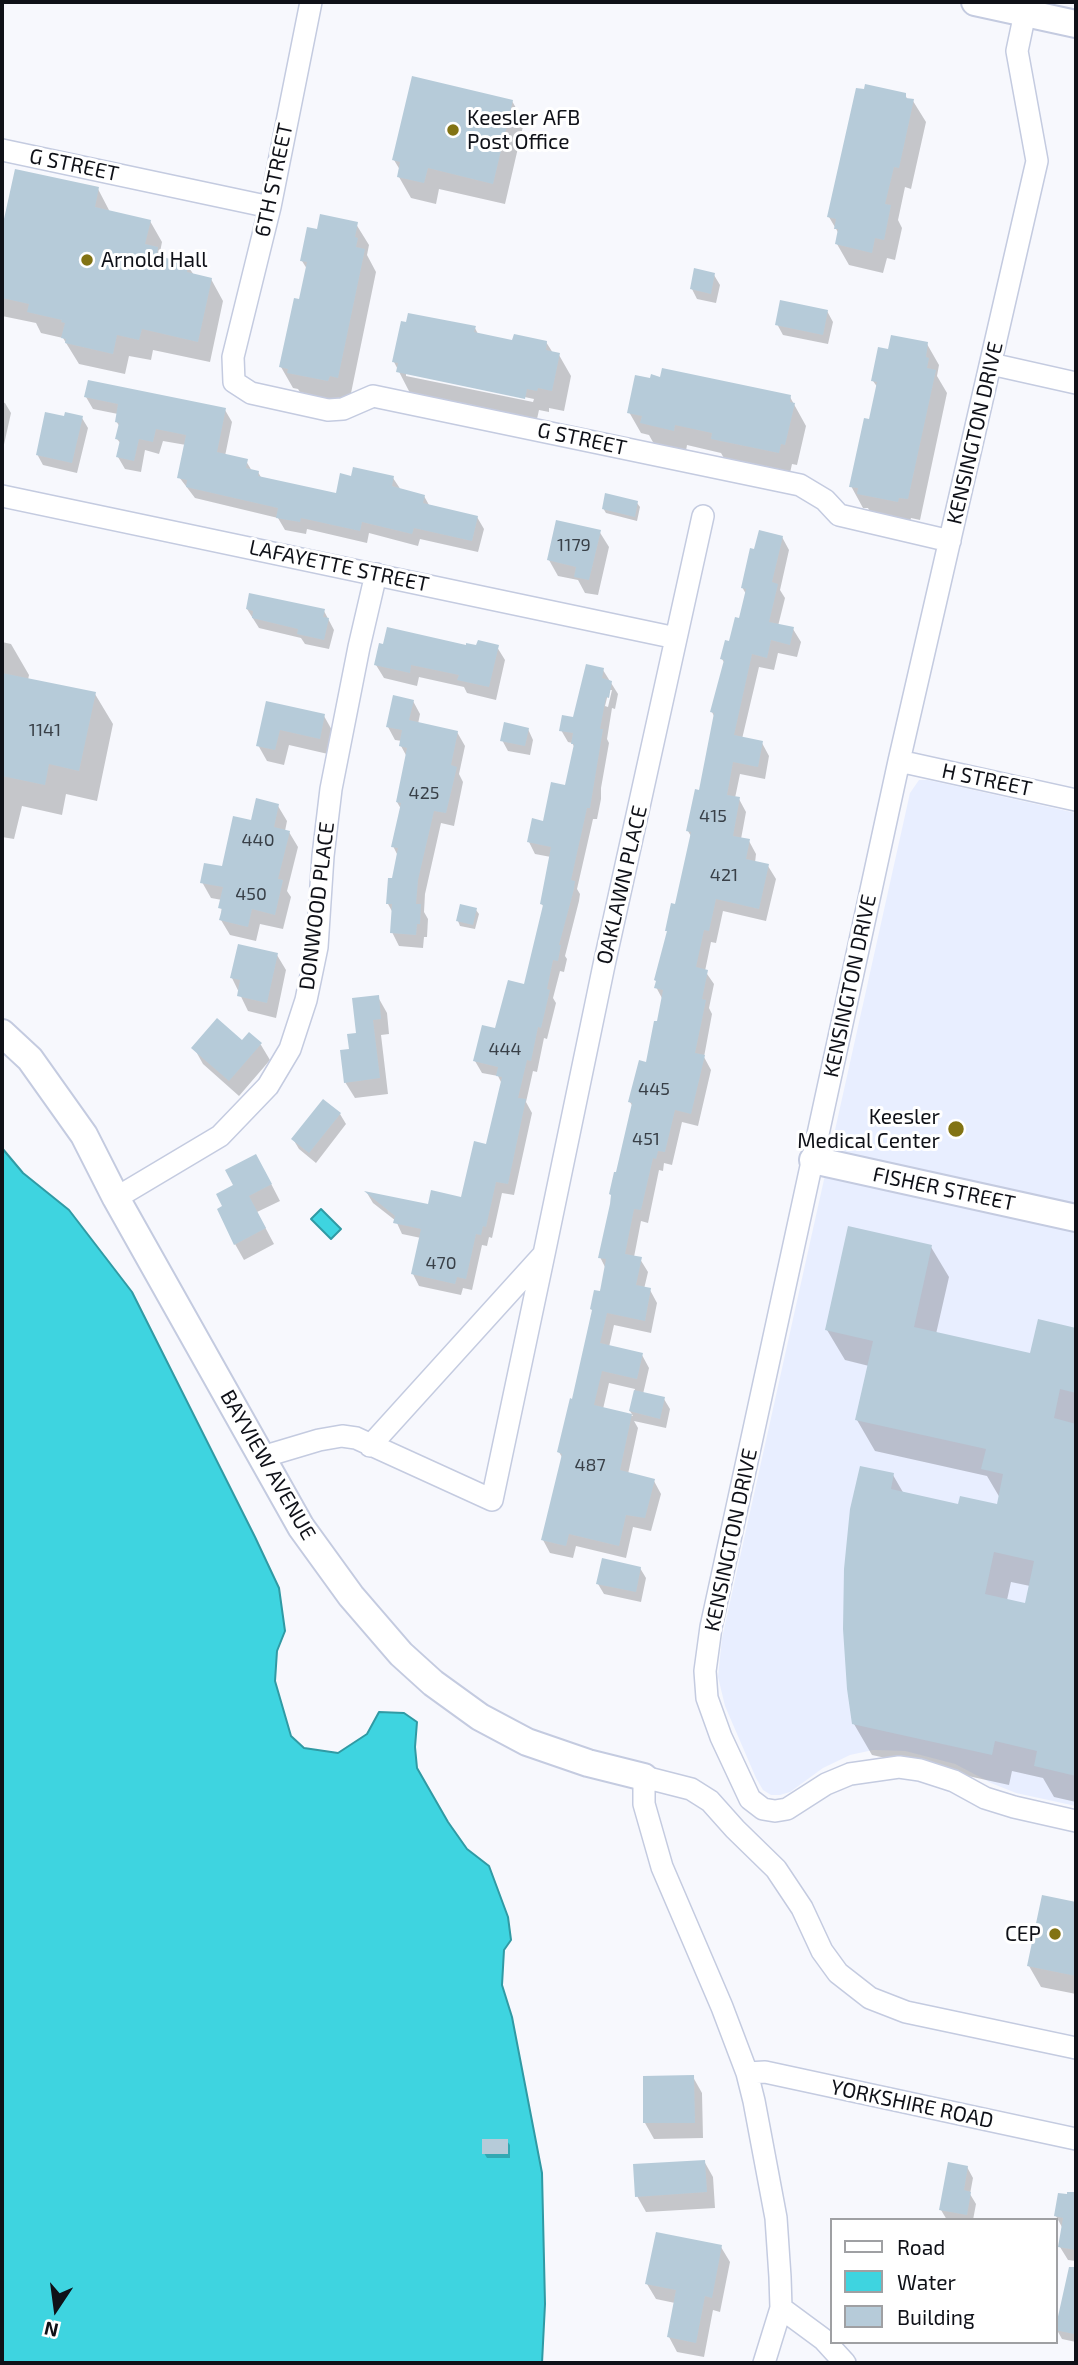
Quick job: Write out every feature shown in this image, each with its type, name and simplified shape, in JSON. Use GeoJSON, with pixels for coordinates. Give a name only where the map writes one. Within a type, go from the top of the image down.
{"type":"FeatureCollection","features":[{"type":"Feature","properties":{"kind":"street","name":"6TH STREET"},"geometry":{"type":"LineString","coordinates":[[233,357],[270,207],[311,2]]}},
{"type":"Feature","properties":{"kind":"street"},"geometry":{"type":"LineString","coordinates":[[975,2],[1076,24]]}},
{"type":"Feature","properties":{"kind":"street","name":"KENSINGTON DRIVE"},"geometry":{"type":"LineString","coordinates":[[1025,13],[1017,51],[1037,160],[899,761],[711,1626],[705,1671],[707,1698],[721,1737],[750,1799],[764,1809],[787,1809],[826,1784],[850,1774],[899,1767],[920,1770],[954,1781],[985,1798],[1014,1807],[1076,1821]]}},
{"type":"Feature","properties":{"kind":"street","name":"G STREET"},"geometry":{"type":"LineString","coordinates":[[2,150],[270,207]]}},
{"type":"Feature","properties":{"kind":"street","name":"G STREET"},"geometry":{"type":"LineString","coordinates":[[233,357],[234,382],[251,393],[328,410],[343,409],[373,396],[800,485],[825,500],[839,515],[950,541]]}},
{"type":"Feature","properties":{"kind":"street"},"geometry":{"type":"LineString","coordinates":[[991,364],[1076,383]]}},
{"type":"Feature","properties":{"kind":"street","name":"LAFAYETTE STREET"},"geometry":{"type":"LineString","coordinates":[[2,496],[676,638]]}},
{"type":"Feature","properties":{"kind":"street","name":"OAKLAWN PLACE"},"geometry":{"type":"LineString","coordinates":[[262,1457],[319,1440],[342,1436],[356,1438],[492,1500],[604,965],[703,516]]}},
{"type":"Feature","properties":{"kind":"street","name":"DONWOOD PLACE"},"geometry":{"type":"LineString","coordinates":[[117,1198],[220,1136],[268,1086],[290,1049],[306,1000],[317,947],[331,789],[376,574]]}},
{"type":"Feature","properties":{"kind":"street","name":"H STREET"},"geometry":{"type":"LineString","coordinates":[[899,761],[1076,800]]}},
{"type":"Feature","properties":{"kind":"street","name":"BAYVIEW AVENUE"},"geometry":{"type":"LineString","coordinates":[[2,1033],[30,1059],[84,1135],[300,1527],[351,1596],[401,1654],[433,1683],[480,1717],[527,1742],[588,1763],[644,1777]]}},
{"type":"Feature","properties":{"kind":"street","name":"FISHER STREET"},"geometry":{"type":"LineString","coordinates":[[813,1160],[1076,1218]]}},
{"type":"Feature","properties":{"kind":"street"},"geometry":{"type":"LineString","coordinates":[[370,1446],[544,1254]]}},
{"type":"Feature","properties":{"kind":"street"},"geometry":{"type":"LineString","coordinates":[[764,2363],[781,2308],[776,2218],[747,2073],[662,1867],[644,1804],[644,1777],[691,1789],[710,1801],[776,1869],[802,1908],[822,1951],[838,1973],[870,1998],[906,2012],[1076,2048]]}},
{"type":"Feature","properties":{"kind":"street","name":"YORKSHIRE ROAD"},"geometry":{"type":"LineString","coordinates":[[747,2073],[765,2072],[1076,2139]]}},
{"type":"Feature","properties":{"kind":"street"},"geometry":{"type":"LineString","coordinates":[[781,2308],[823,2339],[845,2363]]}},
{"type":"Feature","properties":{"kind":"shaded area","name":"Keesler Medical Center"},"geometry":{"type":"Polygon","coordinates":[[[919,780],[1076,813],[1076,1806],[1016,1793],[955,1764],[905,1751],[873,1750],[850,1755],[823,1768],[790,1792],[771,1795],[763,1790],[756,1778],[725,1706],[718,1677],[722,1638],[910,793],[919,780]]]}},
{"type":"Feature","properties":{"kind":"water"},"geometry":{"type":"Polygon","coordinates":[[[2,1148],[23,1173],[69,1210],[132,1292],[255,1537],[279,1588],[285,1631],[277,1651],[275,1681],[291,1736],[304,1748],[338,1753],[367,1734],[379,1712],[404,1713],[417,1722],[417,1768],[467,1849],[489,1866],[508,1917],[511,1940],[504,1950],[502,1985],[512,2017],[542,2173],[545,2304],[542,2363],[2,2363],[2,1148]]]}},
{"type":"Feature","properties":{"kind":"water"},"geometry":{"type":"Polygon","coordinates":[[[321,1209],[341,1229],[331,1239],[311,1219],[321,1209]]]}},
{"type":"Feature","properties":{"kind":"building","name":"Keesler AFB Post Office"},"geometry":{"type":"Polygon","coordinates":[[[412,76],[513,100],[493,184],[428,168],[424,183],[397,177],[400,162],[392,160],[412,76]]]}},
{"type":"Feature","properties":{"kind":"building"},"geometry":{"type":"Polygon","coordinates":[[[865,84],[906,93],[906,98],[914,99],[899,168],[894,167],[885,204],[891,205],[884,240],[875,238],[872,253],[835,244],[838,229],[834,229],[836,219],[827,217],[856,88],[864,89],[865,84]]]}},
{"type":"Feature","properties":{"kind":"building","name":"Arnold Hall"},"geometry":{"type":"Polygon","coordinates":[[[15,169],[99,187],[95,207],[151,220],[145,244],[158,247],[157,256],[189,263],[187,272],[212,278],[198,342],[142,329],[139,340],[117,335],[113,354],[65,343],[66,339],[61,338],[65,323],[61,322],[62,320],[27,312],[29,304],[2,298],[2,228],[15,169]]]}},
{"type":"Feature","properties":{"kind":"building"},"geometry":{"type":"Polygon","coordinates":[[[320,214],[358,222],[356,247],[365,249],[338,378],[330,376],[328,381],[287,373],[288,369],[279,367],[294,298],[299,299],[307,262],[300,261],[307,227],[317,229],[320,214]]]}},
{"type":"Feature","properties":{"kind":"building"},"geometry":{"type":"Polygon","coordinates":[[[694,268],[715,273],[711,294],[690,289],[694,268]]]}},
{"type":"Feature","properties":{"kind":"building"},"geometry":{"type":"Polygon","coordinates":[[[780,300],[828,310],[823,335],[775,325],[780,300]]]}},
{"type":"Feature","properties":{"kind":"building"},"geometry":{"type":"Polygon","coordinates":[[[408,313],[476,326],[474,332],[512,340],[514,334],[547,341],[546,350],[560,353],[552,391],[527,389],[525,399],[396,372],[398,363],[392,362],[401,321],[406,322],[408,313]]]}},
{"type":"Feature","properties":{"kind":"building"},"geometry":{"type":"Polygon","coordinates":[[[891,335],[928,342],[927,368],[936,370],[908,499],[899,498],[898,502],[857,494],[858,488],[849,487],[864,418],[869,419],[877,382],[871,381],[878,347],[888,349],[891,335]]]}},
{"type":"Feature","properties":{"kind":"building"},"geometry":{"type":"Polygon","coordinates":[[[662,368],[791,395],[790,402],[795,403],[785,445],[781,444],[779,453],[711,439],[712,433],[675,425],[674,431],[640,423],[642,416],[627,413],[635,375],[650,378],[651,374],[660,377],[662,368]]]}},
{"type":"Feature","properties":{"kind":"building"},"geometry":{"type":"Polygon","coordinates":[[[88,380],[226,408],[217,452],[248,459],[246,468],[259,471],[258,476],[336,493],[340,473],[351,476],[353,467],[394,476],[392,486],[425,495],[423,503],[478,516],[472,541],[414,528],[412,534],[362,522],[360,531],[301,518],[300,522],[276,518],[278,508],[186,487],[187,480],[177,478],[186,435],[156,429],[153,442],[139,439],[134,461],[116,457],[120,440],[115,439],[119,423],[115,422],[118,404],[84,397],[88,380]]]}},
{"type":"Feature","properties":{"kind":"building"},"geometry":{"type":"Polygon","coordinates":[[[45,412],[83,416],[72,463],[36,455],[45,412]]]}},
{"type":"Feature","properties":{"kind":"building"},"geometry":{"type":"Polygon","coordinates":[[[605,493],[638,501],[635,517],[602,509],[605,493]]]}},
{"type":"Feature","properties":{"kind":"building"},"geometry":{"type":"Polygon","coordinates":[[[556,520],[601,530],[589,580],[574,577],[576,567],[547,560],[556,520]]]}},
{"type":"Feature","properties":{"kind":"building"},"geometry":{"type":"Polygon","coordinates":[[[759,530],[783,536],[772,582],[778,584],[769,622],[794,627],[790,645],[771,640],[767,658],[752,654],[734,735],[763,741],[758,767],[733,762],[727,795],[740,797],[733,836],[750,839],[746,859],[769,864],[759,909],[716,899],[709,931],[704,930],[696,967],[708,970],[702,999],[706,1000],[695,1053],[705,1055],[691,1114],[675,1110],[665,1152],[658,1151],[656,1159],[653,1158],[641,1210],[634,1209],[625,1254],[642,1257],[636,1285],[651,1288],[645,1321],[607,1313],[600,1343],[643,1353],[637,1379],[602,1371],[594,1405],[632,1414],[620,1470],[655,1479],[645,1518],[626,1515],[619,1546],[569,1534],[566,1546],[541,1540],[562,1454],[557,1452],[570,1398],[572,1399],[594,1290],[600,1291],[606,1259],[598,1258],[610,1204],[609,1194],[632,1103],[628,1102],[639,1060],[646,1062],[654,1021],[657,1021],[663,990],[654,988],[654,980],[667,931],[671,903],[675,904],[691,832],[686,831],[695,789],[699,790],[714,713],[710,712],[724,660],[720,659],[725,640],[729,641],[735,617],[739,618],[746,589],[741,588],[750,548],[754,549],[759,530]]]}},
{"type":"Feature","properties":{"kind":"building"},"geometry":{"type":"Polygon","coordinates":[[[249,593],[325,609],[323,617],[329,618],[324,640],[297,634],[298,629],[252,618],[253,611],[246,609],[249,593]]]}},
{"type":"Feature","properties":{"kind":"building"},"geometry":{"type":"Polygon","coordinates":[[[387,627],[466,645],[476,645],[478,640],[499,645],[489,687],[457,680],[459,675],[411,665],[410,673],[374,665],[379,643],[383,644],[387,627]]]}},
{"type":"Feature","properties":{"kind":"building"},"geometry":{"type":"Polygon","coordinates":[[[586,664],[604,668],[602,678],[612,681],[609,698],[606,697],[590,808],[587,808],[571,880],[575,881],[574,889],[559,945],[558,961],[553,960],[547,989],[550,990],[541,1028],[538,1027],[531,1061],[527,1060],[518,1098],[526,1099],[508,1184],[496,1182],[486,1227],[483,1226],[481,1235],[476,1234],[466,1279],[457,1277],[455,1284],[411,1274],[421,1229],[393,1223],[395,1216],[364,1191],[428,1204],[431,1190],[461,1197],[474,1141],[486,1144],[502,1077],[496,1076],[498,1067],[473,1061],[482,1025],[495,1028],[508,980],[524,984],[543,905],[540,904],[551,847],[527,842],[532,818],[543,821],[551,782],[565,785],[574,744],[571,744],[573,733],[559,731],[562,715],[573,717],[586,664]]]}},
{"type":"Feature","properties":{"kind":"building"},"geometry":{"type":"Polygon","coordinates":[[[2,673],[96,692],[79,771],[49,764],[45,785],[2,776],[2,673]]]}},
{"type":"Feature","properties":{"kind":"building"},"geometry":{"type":"Polygon","coordinates":[[[393,695],[414,700],[409,720],[458,731],[451,765],[457,767],[446,813],[434,811],[418,880],[416,904],[421,904],[420,924],[417,924],[416,935],[390,933],[392,904],[386,904],[388,878],[392,878],[398,848],[391,847],[401,803],[396,802],[407,748],[399,746],[402,730],[386,727],[393,695]]]}},
{"type":"Feature","properties":{"kind":"building"},"geometry":{"type":"Polygon","coordinates":[[[266,701],[325,714],[320,739],[280,730],[275,750],[256,746],[266,701]]]}},
{"type":"Feature","properties":{"kind":"building"},"geometry":{"type":"Polygon","coordinates":[[[504,722],[529,728],[525,746],[500,741],[504,722]]]}},
{"type":"Feature","properties":{"kind":"building"},"geometry":{"type":"Polygon","coordinates":[[[256,798],[279,804],[274,827],[290,831],[278,879],[283,880],[275,915],[252,909],[248,927],[219,920],[222,909],[218,908],[223,887],[200,883],[204,863],[222,866],[233,816],[251,820],[256,798]]]}},
{"type":"Feature","properties":{"kind":"building"},"geometry":{"type":"Polygon","coordinates":[[[460,904],[477,908],[473,925],[456,921],[460,904]]]}},
{"type":"Feature","properties":{"kind":"building"},"geometry":{"type":"Polygon","coordinates":[[[238,944],[278,953],[267,1003],[237,996],[240,980],[230,978],[238,944]]]}},
{"type":"Feature","properties":{"kind":"building"},"geometry":{"type":"Polygon","coordinates":[[[379,995],[381,1019],[373,1020],[380,1078],[344,1083],[340,1050],[349,1049],[347,1034],[356,1033],[352,998],[379,995]]]}},
{"type":"Feature","properties":{"kind":"building"},"geometry":{"type":"Polygon","coordinates":[[[217,1018],[242,1040],[249,1032],[262,1043],[229,1081],[191,1048],[217,1018]]]}},
{"type":"Feature","properties":{"kind":"building"},"geometry":{"type":"Polygon","coordinates":[[[323,1099],[341,1113],[309,1153],[291,1139],[323,1099]]]}},
{"type":"Feature","properties":{"kind":"building"},"geometry":{"type":"Polygon","coordinates":[[[256,1154],[272,1184],[249,1196],[266,1228],[234,1245],[217,1209],[222,1206],[216,1194],[233,1185],[225,1170],[256,1154]]]}},
{"type":"Feature","properties":{"kind":"building"},"geometry":{"type":"Polygon","coordinates":[[[848,1226],[932,1245],[914,1327],[1030,1353],[1038,1319],[1076,1328],[1076,1393],[1060,1389],[1054,1418],[1076,1424],[1076,1776],[1034,1766],[1037,1751],[995,1741],[992,1755],[852,1724],[843,1629],[844,1569],[850,1509],[860,1466],[894,1473],[891,1489],[958,1504],[960,1496],[997,1504],[1003,1474],[981,1469],[986,1449],[855,1420],[873,1341],[825,1330],[848,1226]],[[994,1552],[985,1594],[1025,1603],[1034,1561],[994,1552]]]}},
{"type":"Feature","properties":{"kind":"building"},"geometry":{"type":"Polygon","coordinates":[[[634,1390],[665,1397],[660,1419],[629,1411],[634,1390]]]}},
{"type":"Feature","properties":{"kind":"building"},"geometry":{"type":"Polygon","coordinates":[[[602,1558],[641,1567],[636,1592],[596,1584],[602,1558]]]}},
{"type":"Feature","properties":{"kind":"building","name":"CEP"},"geometry":{"type":"Polygon","coordinates":[[[1042,1895],[1076,1902],[1076,1976],[1027,1966],[1042,1895]]]}},
{"type":"Feature","properties":{"kind":"building"},"geometry":{"type":"Polygon","coordinates":[[[694,2075],[695,2123],[643,2123],[643,2076],[694,2075]]]}},
{"type":"Feature","properties":{"kind":"building"},"geometry":{"type":"Polygon","coordinates":[[[482,2139],[508,2139],[508,2154],[482,2154],[482,2139]]]}},
{"type":"Feature","properties":{"kind":"building"},"geometry":{"type":"Polygon","coordinates":[[[705,2160],[707,2192],[635,2197],[633,2164],[705,2160]]]}},
{"type":"Feature","properties":{"kind":"building"},"geometry":{"type":"Polygon","coordinates":[[[948,2162],[968,2166],[964,2190],[971,2192],[967,2215],[939,2210],[948,2162]]]}},
{"type":"Feature","properties":{"kind":"building"},"geometry":{"type":"Polygon","coordinates":[[[1076,2192],[1076,2250],[1058,2247],[1063,2218],[1054,2216],[1058,2193],[1076,2192]]]}},
{"type":"Feature","properties":{"kind":"building"},"geometry":{"type":"Polygon","coordinates":[[[656,2232],[722,2245],[712,2298],[705,2296],[696,2343],[667,2337],[676,2290],[645,2284],[656,2232]]]}},
{"type":"Feature","properties":{"kind":"building"},"geometry":{"type":"Polygon","coordinates":[[[1069,2267],[1076,2267],[1074,2334],[1057,2330],[1069,2267]]]}},
{"type":"Feature","properties":{"kind":"place","name":"Keesler AFB Post Office"},"geometry":{"type":"Point","coordinates":[453,130]}},
{"type":"Feature","properties":{"kind":"place","name":"Arnold Hall"},"geometry":{"type":"Point","coordinates":[87,260]}},
{"type":"Feature","properties":{"kind":"place","name":"Keesler Medical Center"},"geometry":{"type":"Point","coordinates":[956,1129]}},
{"type":"Feature","properties":{"kind":"place","name":"CEP"},"geometry":{"type":"Point","coordinates":[1055,1934]}}]}
